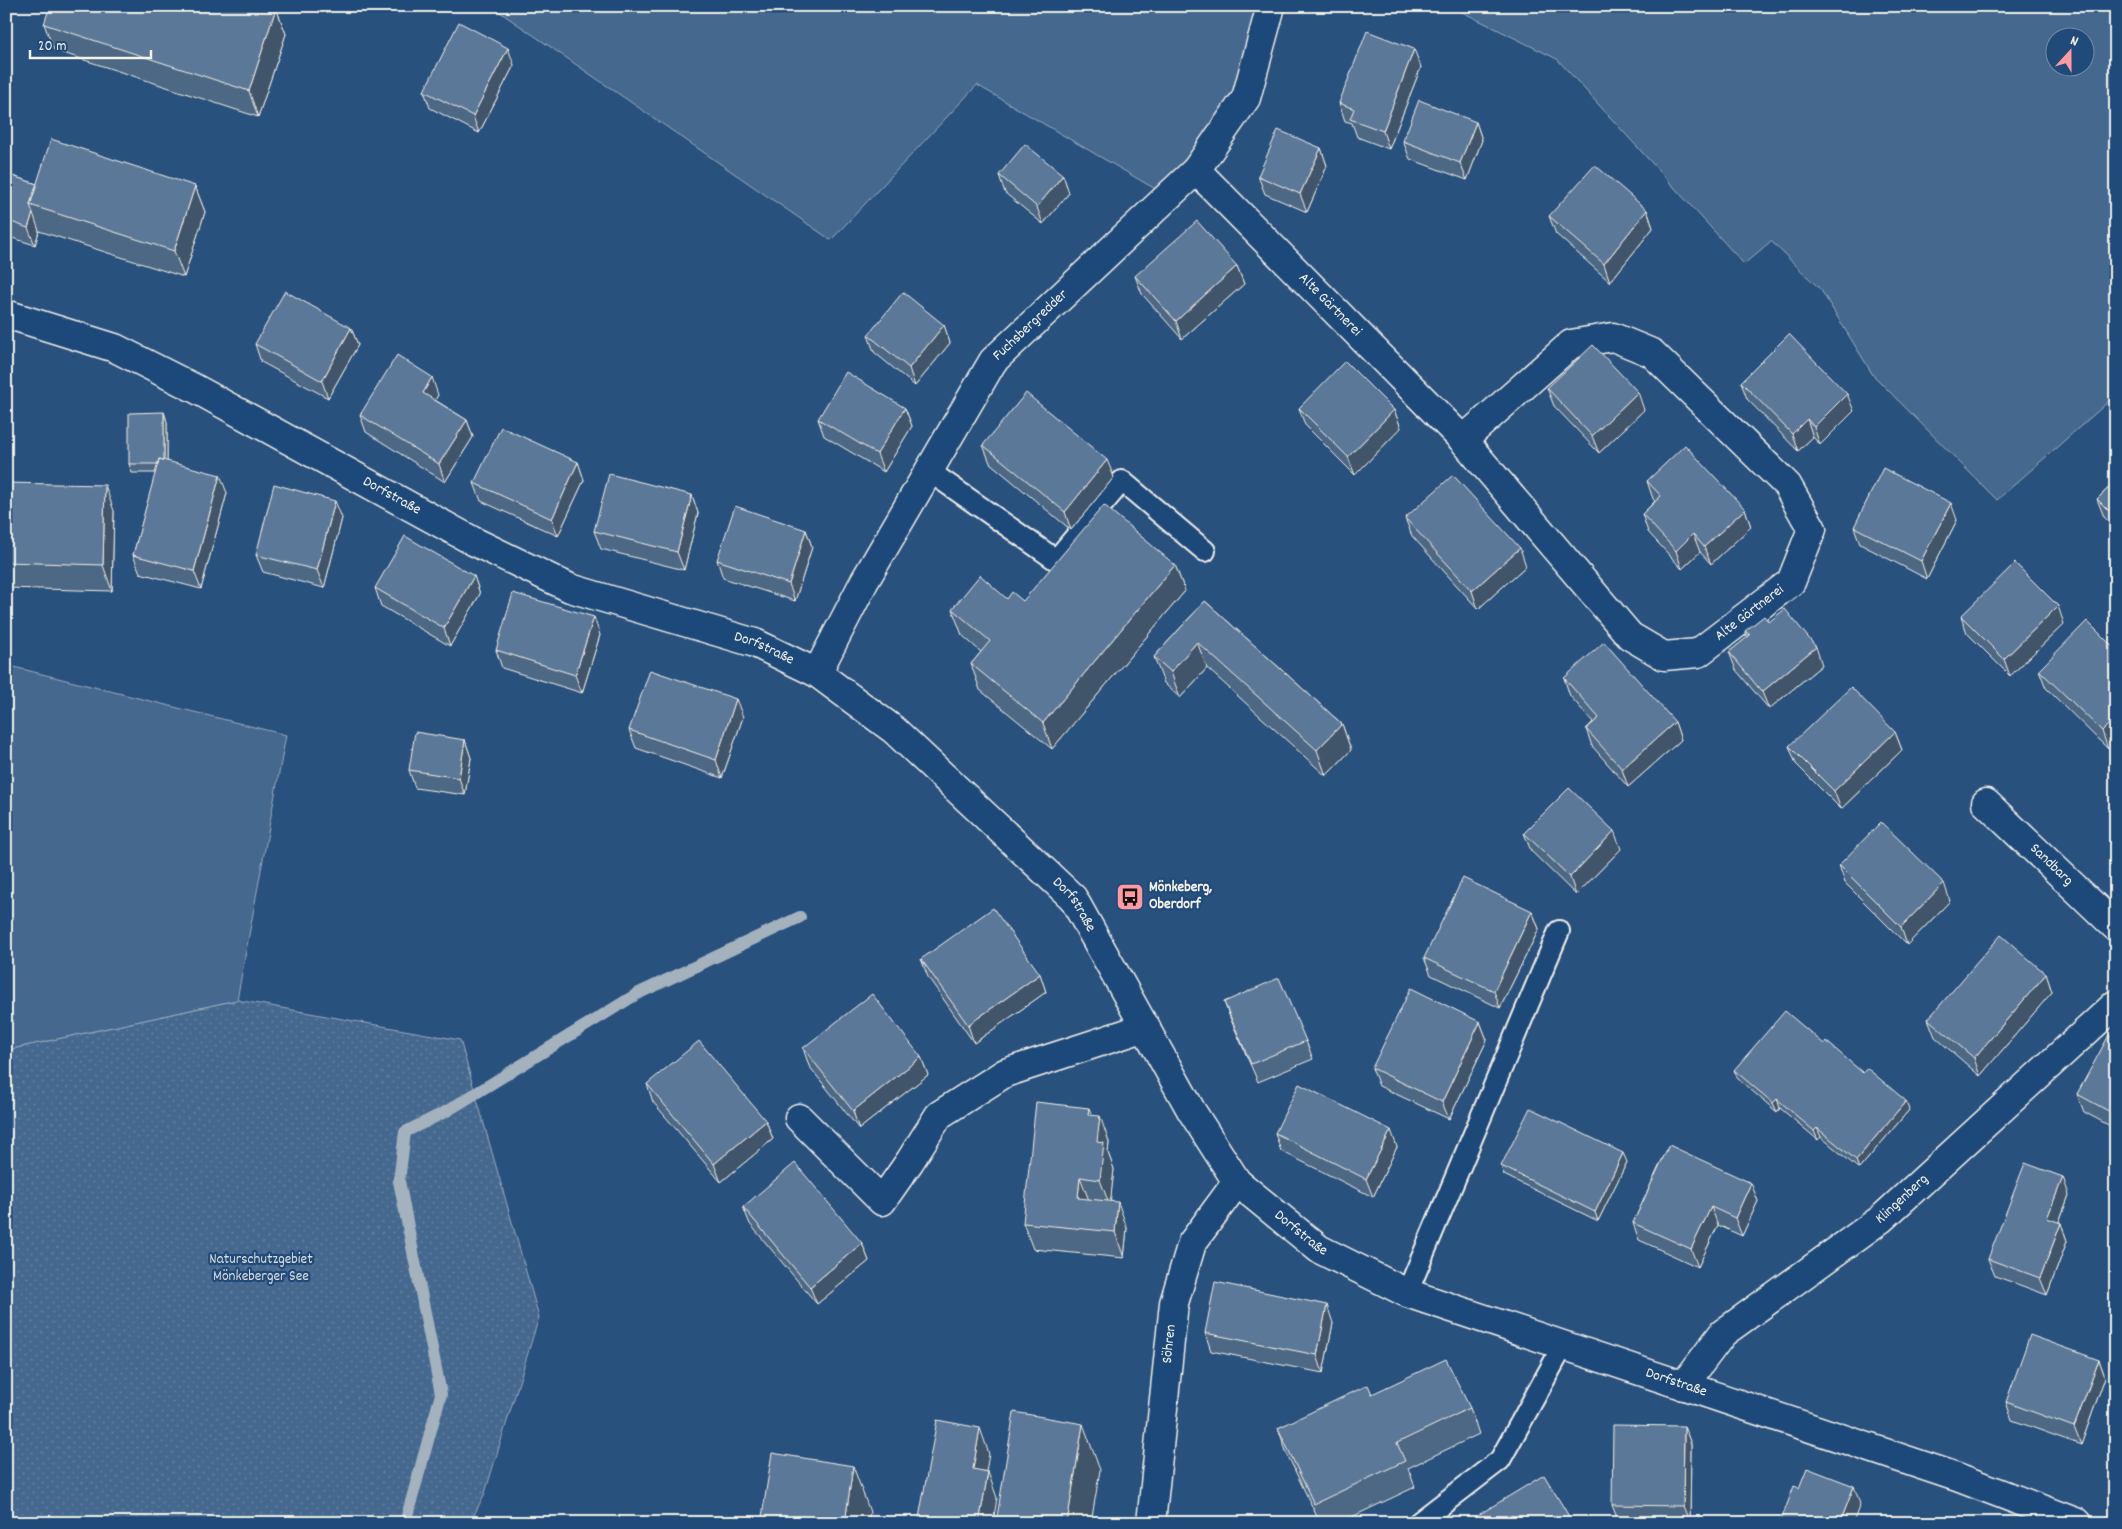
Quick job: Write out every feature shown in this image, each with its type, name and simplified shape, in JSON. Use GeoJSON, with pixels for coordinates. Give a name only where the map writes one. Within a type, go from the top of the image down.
{"type":"FeatureCollection","features":[{"type":"Feature","properties":{"kind":"street","name":"Fuchsbergredder"},"geometry":{"type":"LineString","coordinates":[[818,673],[864,582],[993,361],[1196,170],[1246,98],[1271,6]]}},
{"type":"Feature","properties":{"kind":"street","name":"Alte Gärtnerei"},"geometry":{"type":"LineString","coordinates":[[1196,170],[1463,440],[1630,636],[1664,656],[1698,653],[1791,582],[1812,529],[1787,485],[1652,353],[1613,337],[1571,344],[1463,440]]}},
{"type":"Feature","properties":{"kind":"street","name":"Dorfstraße"},"geometry":{"type":"LineString","coordinates":[[6,314],[115,348],[196,389],[473,541],[570,588],[755,643],[818,673],[894,730],[1072,898],[1191,1110],[1237,1182],[1319,1250],[1407,1292],[1957,1477],[2078,1523]]}},
{"type":"Feature","properties":{"kind":"street","name":"Sandbarg"},"geometry":{"type":"LineString","coordinates":[[1986,803],[2116,927]]}},
{"type":"Feature","properties":{"kind":"street","name":"Klingenberg"},"geometry":{"type":"LineString","coordinates":[[1683,1386],[1722,1333],[1881,1219],[2116,1004]]}},
{"type":"Feature","properties":{"kind":"street"},"geometry":{"type":"LineString","coordinates":[[799,1118],[882,1201],[939,1114],[1005,1072],[1146,1027]]}},
{"type":"Feature","properties":{"kind":"street","name":"Söhren"},"geometry":{"type":"LineString","coordinates":[[1151,1523],[1174,1303],[1192,1242],[1237,1182]]}},
{"type":"Feature","properties":{"kind":"lane"},"geometry":{"type":"LineString","coordinates":[[929,471],[1056,560],[1122,481],[1205,551]]}},
{"type":"Feature","properties":{"kind":"lane"},"geometry":{"type":"LineString","coordinates":[[1407,1292],[1559,931]]}},
{"type":"Feature","properties":{"kind":"lane"},"geometry":{"type":"LineString","coordinates":[[1418,1523],[1500,1460],[1563,1346]]}},
{"type":"Feature","properties":{"kind":"green space"},"geometry":{"type":"Polygon","coordinates":[[[491,6],[1271,6],[1246,98],[1169,197],[977,85],[831,240],[491,6]]]}},
{"type":"Feature","properties":{"kind":"green space"},"geometry":{"type":"Polygon","coordinates":[[[1450,6],[1945,6],[1950,10],[1953,6],[2116,6],[2116,395],[1997,500],[1873,375],[1821,290],[1771,241],[1744,264],[1557,59],[1450,6]]]}},
{"type":"Feature","properties":{"kind":"green space"},"geometry":{"type":"Polygon","coordinates":[[[6,665],[286,735],[237,1000],[12,1049],[6,1047],[6,665]]]}},
{"type":"Feature","properties":{"kind":"green space","name":"Naturschutzgebiet Mönkeberger See"},"geometry":{"type":"Polygon","coordinates":[[[237,1000],[460,1040],[539,1317],[485,1493],[470,1523],[6,1523],[6,1047],[12,1049],[237,1000]]]}},
{"type":"Feature","properties":{"kind":"building"},"geometry":{"type":"Polygon","coordinates":[[[50,6],[271,6],[276,8],[249,91],[44,24],[50,6]]]}},
{"type":"Feature","properties":{"kind":"building"},"geometry":{"type":"Polygon","coordinates":[[[459,22],[508,48],[473,116],[424,91],[459,22]]]}},
{"type":"Feature","properties":{"kind":"building"},"geometry":{"type":"Polygon","coordinates":[[[1367,31],[1414,49],[1383,131],[1350,119],[1354,109],[1339,103],[1367,31]]]}},
{"type":"Feature","properties":{"kind":"building"},"geometry":{"type":"Polygon","coordinates":[[[1419,100],[1476,122],[1460,163],[1403,141],[1419,100]]]}},
{"type":"Feature","properties":{"kind":"building"},"geometry":{"type":"Polygon","coordinates":[[[1278,130],[1321,148],[1300,194],[1258,176],[1278,130]]]}},
{"type":"Feature","properties":{"kind":"building"},"geometry":{"type":"Polygon","coordinates":[[[51,139],[195,186],[174,251],[30,205],[51,139]]]}},
{"type":"Feature","properties":{"kind":"building"},"geometry":{"type":"Polygon","coordinates":[[[1025,144],[1063,175],[1037,207],[999,175],[1025,144]]]}},
{"type":"Feature","properties":{"kind":"building"},"geometry":{"type":"Polygon","coordinates":[[[1595,165],[1647,210],[1604,264],[1549,216],[1595,165]]]}},
{"type":"Feature","properties":{"kind":"building"},"geometry":{"type":"Polygon","coordinates":[[[6,174],[37,184],[30,205],[33,213],[28,228],[6,220],[6,174]]]}},
{"type":"Feature","properties":{"kind":"building"},"geometry":{"type":"Polygon","coordinates":[[[1197,221],[1237,266],[1176,321],[1135,276],[1197,221]]]}},
{"type":"Feature","properties":{"kind":"building"},"geometry":{"type":"Polygon","coordinates":[[[285,291],[351,328],[322,381],[255,344],[285,291]]]}},
{"type":"Feature","properties":{"kind":"building"},"geometry":{"type":"Polygon","coordinates":[[[903,292],[944,325],[909,368],[868,335],[903,292]]]}},
{"type":"Feature","properties":{"kind":"building"},"geometry":{"type":"Polygon","coordinates":[[[1789,334],[1847,394],[1814,427],[1807,419],[1792,434],[1741,382],[1789,334]]]}},
{"type":"Feature","properties":{"kind":"building"},"geometry":{"type":"Polygon","coordinates":[[[1593,345],[1638,392],[1592,436],[1547,388],[1593,345]]]}},
{"type":"Feature","properties":{"kind":"building"},"geometry":{"type":"Polygon","coordinates":[[[397,355],[432,377],[423,393],[467,420],[439,464],[360,415],[397,355]]]}},
{"type":"Feature","properties":{"kind":"building"},"geometry":{"type":"Polygon","coordinates":[[[1345,361],[1394,410],[1348,457],[1299,408],[1345,361]]]}},
{"type":"Feature","properties":{"kind":"building"},"geometry":{"type":"Polygon","coordinates":[[[846,372],[905,408],[877,454],[818,419],[846,372]]]}},
{"type":"Feature","properties":{"kind":"building"},"geometry":{"type":"Polygon","coordinates":[[[1026,393],[1107,460],[1065,512],[983,445],[1026,393]]]}},
{"type":"Feature","properties":{"kind":"building"},"geometry":{"type":"Polygon","coordinates":[[[164,412],[164,460],[159,459],[158,464],[129,464],[129,413],[164,412]]]}},
{"type":"Feature","properties":{"kind":"building"},"geometry":{"type":"Polygon","coordinates":[[[501,427],[578,462],[552,519],[474,483],[501,427]]]}},
{"type":"Feature","properties":{"kind":"building"},"geometry":{"type":"Polygon","coordinates":[[[1685,445],[1745,509],[1704,547],[1693,534],[1676,551],[1642,514],[1661,496],[1647,481],[1685,445]]]}},
{"type":"Feature","properties":{"kind":"building"},"geometry":{"type":"Polygon","coordinates":[[[159,459],[220,475],[194,571],[133,555],[159,459]]]}},
{"type":"Feature","properties":{"kind":"building"},"geometry":{"type":"Polygon","coordinates":[[[1883,468],[1951,503],[1921,561],[1854,527],[1883,468]]]}},
{"type":"Feature","properties":{"kind":"building"},"geometry":{"type":"Polygon","coordinates":[[[609,474],[692,495],[677,552],[594,531],[609,474]]]}},
{"type":"Feature","properties":{"kind":"building"},"geometry":{"type":"Polygon","coordinates":[[[1453,475],[1520,548],[1472,591],[1405,518],[1453,475]]]}},
{"type":"Feature","properties":{"kind":"building"},"geometry":{"type":"Polygon","coordinates":[[[2116,481],[2116,518],[2097,499],[2116,481]]]}},
{"type":"Feature","properties":{"kind":"building"},"geometry":{"type":"Polygon","coordinates":[[[6,483],[105,485],[103,565],[6,562],[6,483]]]}},
{"type":"Feature","properties":{"kind":"building"},"geometry":{"type":"Polygon","coordinates":[[[274,484],[335,501],[317,570],[256,555],[274,484]]]}},
{"type":"Feature","properties":{"kind":"building"},"geometry":{"type":"Polygon","coordinates":[[[1104,505],[1175,565],[1043,723],[971,664],[990,641],[952,609],[980,575],[1007,599],[1012,592],[1023,601],[1104,505]]]}},
{"type":"Feature","properties":{"kind":"building"},"geometry":{"type":"Polygon","coordinates":[[[735,506],[806,530],[789,584],[717,560],[735,506]]]}},
{"type":"Feature","properties":{"kind":"building"},"geometry":{"type":"Polygon","coordinates":[[[405,536],[474,576],[444,628],[375,588],[405,536]]]}},
{"type":"Feature","properties":{"kind":"building"},"geometry":{"type":"Polygon","coordinates":[[[2015,563],[2058,606],[2004,659],[1961,616],[2015,563]]]}},
{"type":"Feature","properties":{"kind":"building"},"geometry":{"type":"Polygon","coordinates":[[[513,593],[594,617],[575,675],[496,650],[513,593]]]}},
{"type":"Feature","properties":{"kind":"building"},"geometry":{"type":"Polygon","coordinates":[[[1205,601],[1342,724],[1317,750],[1197,642],[1171,672],[1154,657],[1205,601]]]}},
{"type":"Feature","properties":{"kind":"building"},"geometry":{"type":"Polygon","coordinates":[[[1785,609],[1816,647],[1762,692],[1729,652],[1750,635],[1745,631],[1764,616],[1769,622],[1785,609]]]}},
{"type":"Feature","properties":{"kind":"building"},"geometry":{"type":"Polygon","coordinates":[[[2087,621],[2116,650],[2116,717],[2102,731],[2039,670],[2087,621]]]}},
{"type":"Feature","properties":{"kind":"building"},"geometry":{"type":"Polygon","coordinates":[[[1604,642],[1675,722],[1622,769],[1586,729],[1599,718],[1564,678],[1604,642]]]}},
{"type":"Feature","properties":{"kind":"building"},"geometry":{"type":"Polygon","coordinates":[[[650,670],[736,699],[716,760],[629,730],[650,670]]]}},
{"type":"Feature","properties":{"kind":"building"},"geometry":{"type":"Polygon","coordinates":[[[1851,687],[1895,732],[1834,791],[1789,746],[1851,687]]]}},
{"type":"Feature","properties":{"kind":"building"},"geometry":{"type":"Polygon","coordinates":[[[415,732],[465,740],[459,778],[409,770],[415,732]]]}},
{"type":"Feature","properties":{"kind":"building"},"geometry":{"type":"Polygon","coordinates":[[[1569,788],[1614,831],[1570,877],[1524,833],[1569,788]]]}},
{"type":"Feature","properties":{"kind":"building"},"geometry":{"type":"Polygon","coordinates":[[[1881,822],[1944,883],[1901,927],[1839,865],[1881,822]]]}},
{"type":"Feature","properties":{"kind":"building"},"geometry":{"type":"Polygon","coordinates":[[[1463,878],[1532,911],[1494,991],[1424,958],[1463,878]]]}},
{"type":"Feature","properties":{"kind":"building"},"geometry":{"type":"Polygon","coordinates":[[[993,908],[1040,974],[968,1025],[921,959],[993,908]]]}},
{"type":"Feature","properties":{"kind":"building"},"geometry":{"type":"Polygon","coordinates":[[[2001,935],[2046,974],[1974,1058],[1928,1019],[2001,935]]]}},
{"type":"Feature","properties":{"kind":"building"},"geometry":{"type":"Polygon","coordinates":[[[1279,978],[1306,1041],[1251,1064],[1224,1002],[1279,978]]]}},
{"type":"Feature","properties":{"kind":"building"},"geometry":{"type":"Polygon","coordinates":[[[1411,988],[1480,1022],[1442,1102],[1372,1068],[1411,988]]]}},
{"type":"Feature","properties":{"kind":"building"},"geometry":{"type":"Polygon","coordinates":[[[872,994],[921,1057],[853,1111],[803,1048],[872,994]]]}},
{"type":"Feature","properties":{"kind":"building"},"geometry":{"type":"Polygon","coordinates":[[[1785,1011],[1824,1044],[1826,1041],[1863,1073],[1867,1068],[1906,1101],[1856,1160],[1817,1128],[1814,1131],[1777,1099],[1773,1103],[1734,1070],[1785,1011]]]}},
{"type":"Feature","properties":{"kind":"building"},"geometry":{"type":"Polygon","coordinates":[[[2109,1035],[2116,1039],[2116,1115],[2077,1094],[2109,1035]]]}},
{"type":"Feature","properties":{"kind":"building"},"geometry":{"type":"Polygon","coordinates":[[[699,1041],[766,1121],[714,1164],[647,1084],[699,1041]]]}},
{"type":"Feature","properties":{"kind":"building"},"geometry":{"type":"Polygon","coordinates":[[[1299,1084],[1391,1130],[1366,1179],[1275,1133],[1299,1084]]]}},
{"type":"Feature","properties":{"kind":"building"},"geometry":{"type":"Polygon","coordinates":[[[1036,1102],[1089,1108],[1088,1115],[1100,1116],[1097,1142],[1104,1143],[1100,1180],[1080,1177],[1078,1198],[1118,1202],[1115,1232],[1023,1223],[1036,1102]]]}},
{"type":"Feature","properties":{"kind":"building"},"geometry":{"type":"Polygon","coordinates":[[[1530,1108],[1623,1153],[1595,1212],[1501,1166],[1530,1108]]]}},
{"type":"Feature","properties":{"kind":"building"},"geometry":{"type":"Polygon","coordinates":[[[1669,1145],[1751,1183],[1735,1218],[1711,1207],[1691,1249],[1633,1223],[1669,1145]]]}},
{"type":"Feature","properties":{"kind":"building"},"geometry":{"type":"Polygon","coordinates":[[[795,1163],[862,1243],[810,1287],[743,1207],[795,1163]]]}},
{"type":"Feature","properties":{"kind":"building"},"geometry":{"type":"Polygon","coordinates":[[[2025,1163],[2063,1177],[2047,1218],[2061,1223],[2040,1278],[1988,1259],[2025,1163]]]}},
{"type":"Feature","properties":{"kind":"building"},"geometry":{"type":"Polygon","coordinates":[[[1215,1282],[1327,1305],[1317,1355],[1205,1333],[1215,1282]]]}},
{"type":"Feature","properties":{"kind":"building"},"geometry":{"type":"Polygon","coordinates":[[[2030,1335],[2099,1360],[2074,1427],[2006,1402],[2030,1335]]]}},
{"type":"Feature","properties":{"kind":"building"},"geometry":{"type":"Polygon","coordinates":[[[1446,1359],[1470,1408],[1397,1443],[1405,1461],[1314,1504],[1278,1428],[1368,1385],[1372,1394],[1446,1359]]]}},
{"type":"Feature","properties":{"kind":"building"},"geometry":{"type":"Polygon","coordinates":[[[1014,1412],[1083,1424],[1067,1523],[996,1523],[1014,1412]]]}},
{"type":"Feature","properties":{"kind":"building"},"geometry":{"type":"Polygon","coordinates":[[[937,1420],[980,1428],[973,1469],[988,1472],[979,1523],[918,1523],[937,1420]]]}},
{"type":"Feature","properties":{"kind":"building"},"geometry":{"type":"Polygon","coordinates":[[[1613,1425],[1684,1426],[1683,1506],[1612,1505],[1613,1425]]]}},
{"type":"Feature","properties":{"kind":"building"},"geometry":{"type":"Polygon","coordinates":[[[2116,1429],[2116,1442],[2112,1440],[2116,1429]]]}},
{"type":"Feature","properties":{"kind":"building"},"geometry":{"type":"Polygon","coordinates":[[[772,1453],[853,1466],[845,1523],[761,1523],[772,1453]]]}},
{"type":"Feature","properties":{"kind":"building"},"geometry":{"type":"Polygon","coordinates":[[[1807,1468],[1854,1486],[1840,1523],[1780,1523],[1794,1486],[1799,1488],[1807,1468]]]}},
{"type":"Feature","properties":{"kind":"building"},"geometry":{"type":"Polygon","coordinates":[[[1544,1475],[1573,1523],[1465,1523],[1544,1475]]]}},
{"type":"Feature","properties":{"kind":"waterway"},"geometry":{"type":"LineString","coordinates":[[405,1523],[441,1394],[399,1181],[405,1132],[447,1111],[637,994],[800,917]]}},
{"type":"Feature","properties":{"kind":"place","name":"Mönkeberg, Oberdorf"},"geometry":{"type":"Point","coordinates":[1130,897]}}]}
